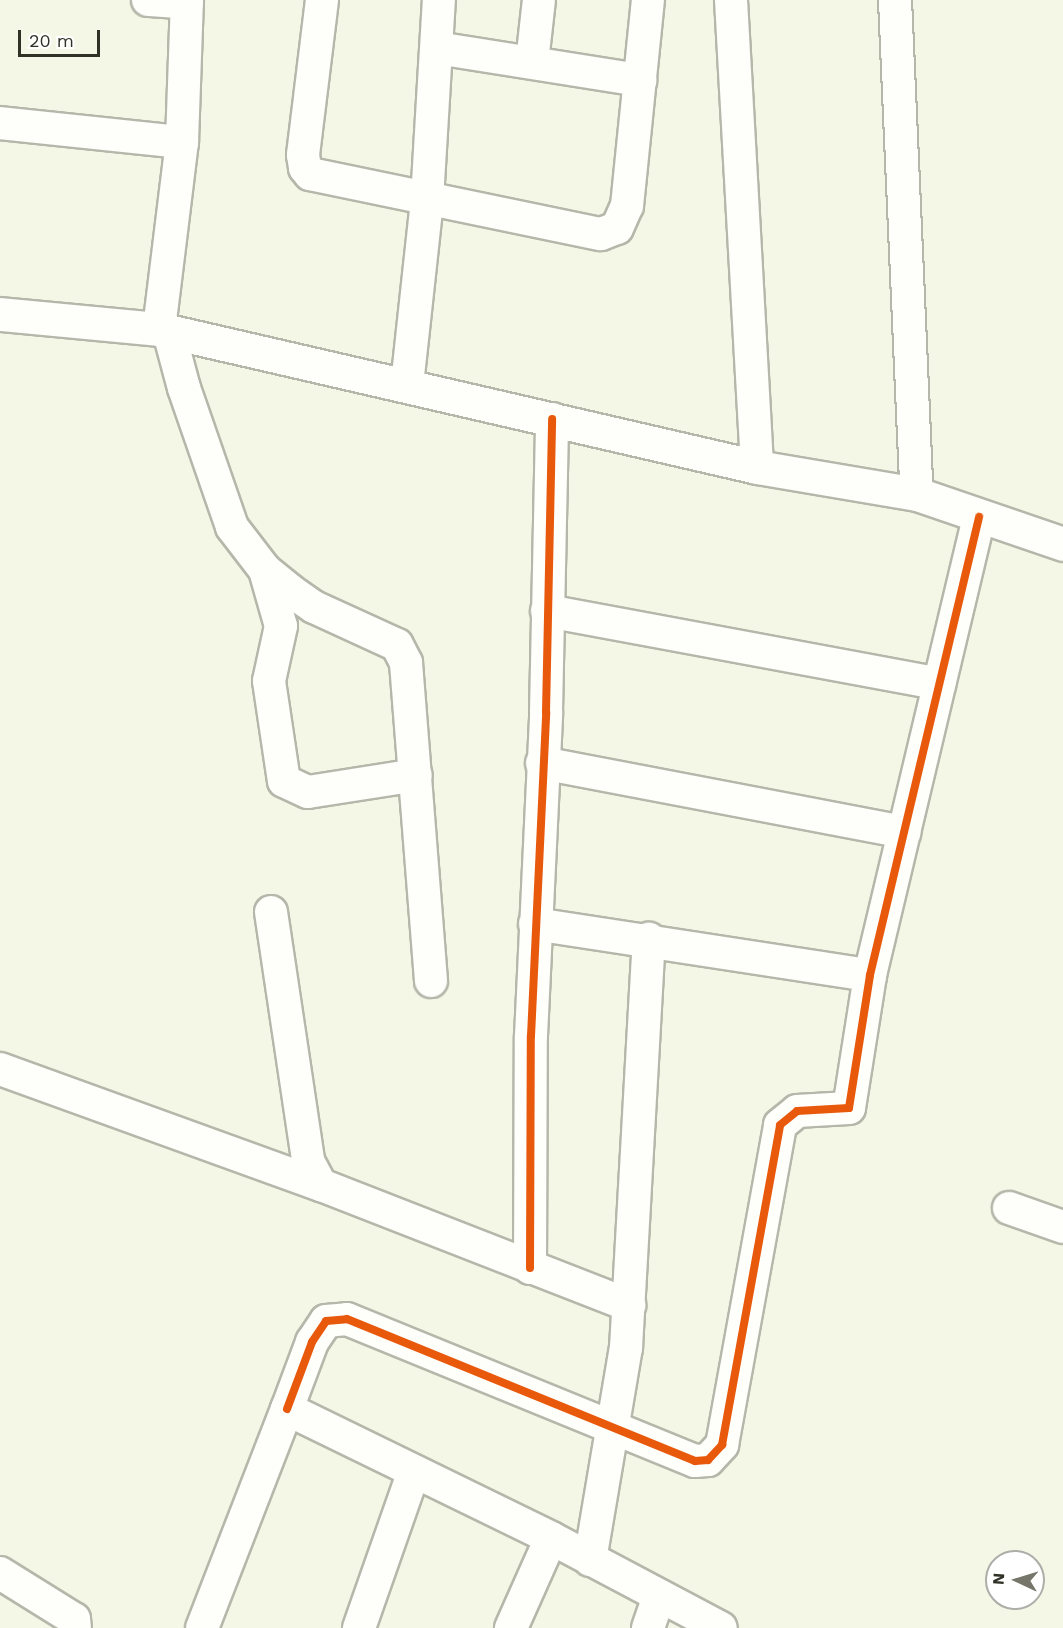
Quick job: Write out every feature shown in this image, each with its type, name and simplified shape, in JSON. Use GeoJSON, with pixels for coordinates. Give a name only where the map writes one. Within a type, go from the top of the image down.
{"type":"FeatureCollection","features":[{"type":"Feature","properties":{"kind":"main road"},"geometry":{"type":"LineString","coordinates":[[0,314],[164,331],[757,466],[918,494],[979,517],[1063,544]]}},
{"type":"Feature","properties":{"kind":"street"},"geometry":{"type":"LineString","coordinates":[[148,0],[187,2],[182,142],[164,331],[232,527],[265,570],[314,607],[397,645],[406,663],[430,981]]}},
{"type":"Feature","properties":{"kind":"street"},"geometry":{"type":"LineString","coordinates":[[322,0],[305,168],[319,178],[601,234],[617,228],[627,206],[648,0]]}},
{"type":"Feature","properties":{"kind":"street"},"geometry":{"type":"LineString","coordinates":[[407,385],[427,200],[439,0]]}},
{"type":"Feature","properties":{"kind":"street"},"geometry":{"type":"LineString","coordinates":[[532,62],[539,0]]}},
{"type":"Feature","properties":{"kind":"street"},"geometry":{"type":"LineString","coordinates":[[731,0],[757,466]]}},
{"type":"Feature","properties":{"kind":"street"},"geometry":{"type":"LineString","coordinates":[[895,0],[918,494]]}},
{"type":"Feature","properties":{"kind":"street"},"geometry":{"type":"LineString","coordinates":[[437,48],[640,80]]}},
{"type":"Feature","properties":{"kind":"street"},"geometry":{"type":"LineString","coordinates":[[0,123],[182,142]]}},
{"type":"Feature","properties":{"kind":"street"},"geometry":{"type":"LineString","coordinates":[[530,1268],[535,924],[552,419]]}},
{"type":"Feature","properties":{"kind":"street"},"geometry":{"type":"LineString","coordinates":[[202,1628],[312,1341],[326,1321],[347,1319],[614,1431],[695,1461],[708,1460],[722,1445],[780,1125],[797,1111],[849,1108],[870,975],[979,517]]}},
{"type":"Feature","properties":{"kind":"street"},"geometry":{"type":"LineString","coordinates":[[265,570],[281,626],[269,681],[284,781],[308,792],[416,775]]}},
{"type":"Feature","properties":{"kind":"street"},"geometry":{"type":"LineString","coordinates":[[547,611],[939,684]]}},
{"type":"Feature","properties":{"kind":"street"},"geometry":{"type":"LineString","coordinates":[[542,763],[904,832]]}},
{"type":"Feature","properties":{"kind":"street"},"geometry":{"type":"LineString","coordinates":[[271,912],[308,1161],[321,1185]]}},
{"type":"Feature","properties":{"kind":"street"},"geometry":{"type":"LineString","coordinates":[[535,924],[649,939],[870,975]]}},
{"type":"Feature","properties":{"kind":"street"},"geometry":{"type":"LineString","coordinates":[[590,1560],[614,1431],[629,1305],[649,939]]}},
{"type":"Feature","properties":{"kind":"street"},"geometry":{"type":"LineString","coordinates":[[0,1069],[321,1185],[629,1305]]}},
{"type":"Feature","properties":{"kind":"street"},"geometry":{"type":"LineString","coordinates":[[1009,1208],[1063,1227]]}},
{"type":"Feature","properties":{"kind":"street"},"geometry":{"type":"LineString","coordinates":[[287,1409],[551,1538],[721,1628]]}},
{"type":"Feature","properties":{"kind":"street"},"geometry":{"type":"LineString","coordinates":[[359,1628],[414,1471]]}},
{"type":"Feature","properties":{"kind":"street"},"geometry":{"type":"LineString","coordinates":[[511,1628],[551,1538]]}},
{"type":"Feature","properties":{"kind":"street"},"geometry":{"type":"LineString","coordinates":[[0,1573],[74,1619],[75,1628]]}},
{"type":"Feature","properties":{"kind":"street"},"geometry":{"type":"LineString","coordinates":[[648,1628],[659,1596]]}},
{"type":"Feature","properties":{"kind":"cycle path"},"geometry":{"type":"LineString","coordinates":[[530,1268],[531,1036],[546,712],[552,419]]}},
{"type":"Feature","properties":{"kind":"cycle path"},"geometry":{"type":"LineString","coordinates":[[287,1409],[312,1342],[326,1321],[347,1319],[695,1461],[708,1460],[722,1445],[780,1125],[797,1111],[849,1108],[870,975],[979,517]]}}]}
